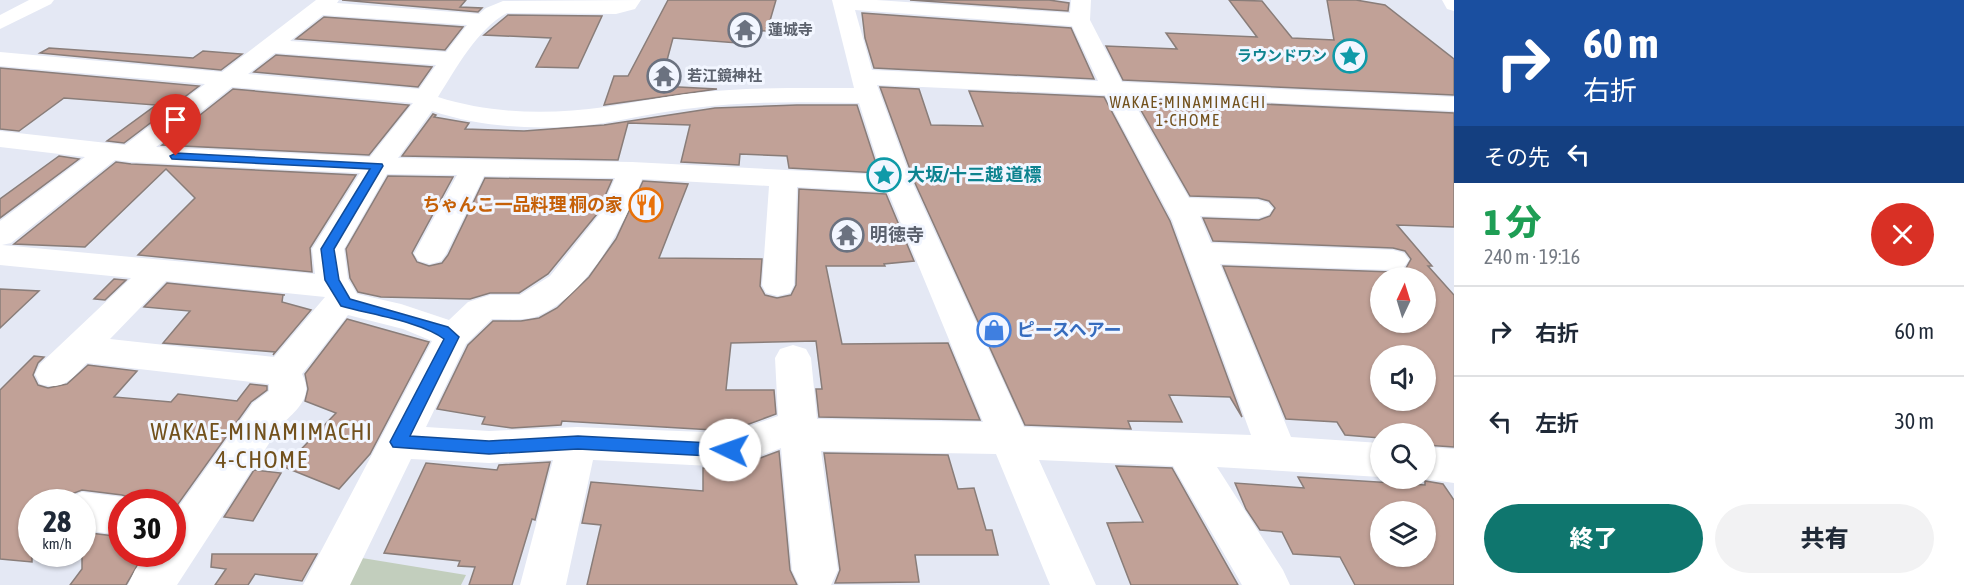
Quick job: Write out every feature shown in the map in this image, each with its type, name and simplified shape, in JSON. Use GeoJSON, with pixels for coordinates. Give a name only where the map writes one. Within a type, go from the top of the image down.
{"type":"FeatureCollection","features":[{"type":"Feature","properties":{"kind":"street"},"geometry":{"type":"LineString","coordinates":[[0,23],[44,0]]}},
{"type":"Feature","properties":{"kind":"street"},"geometry":{"type":"LineString","coordinates":[[406,15],[421,0]]}},
{"type":"Feature","properties":{"kind":"street"},"geometry":{"type":"LineString","coordinates":[[452,337],[443,331],[411,320],[345,303],[332,280],[328,249],[378,166],[481,20],[494,10],[503,7],[616,8],[628,5],[631,0]]}},
{"type":"Feature","properties":{"kind":"street"},"geometry":{"type":"LineString","coordinates":[[1452,0],[1454,5]]}},
{"type":"Feature","properties":{"kind":"street"},"geometry":{"type":"LineString","coordinates":[[0,236],[228,79],[324,4],[406,15],[481,20]]}},
{"type":"Feature","properties":{"kind":"street"},"geometry":{"type":"LineString","coordinates":[[1073,585],[899,184],[866,86],[854,6],[1080,10],[1114,89],[1180,207],[1277,453]]}},
{"type":"Feature","properties":{"kind":"street"},"geometry":{"type":"LineString","coordinates":[[271,46],[453,59]]}},
{"type":"Feature","properties":{"kind":"street"},"geometry":{"type":"LineString","coordinates":[[0,59],[427,99],[468,114],[540,120],[589,117],[653,105],[866,86],[1114,89],[1454,104]]}},
{"type":"Feature","properties":{"kind":"street"},"geometry":{"type":"LineString","coordinates":[[0,139],[120,153],[378,166],[632,170],[783,180],[899,184]]}},
{"type":"Feature","properties":{"kind":"street"},"geometry":{"type":"LineString","coordinates":[[430,254],[475,167]]}},
{"type":"Feature","properties":{"kind":"street"},"geometry":{"type":"LineString","coordinates":[[326,585],[452,337],[480,310],[489,307],[527,307],[562,284],[613,216],[632,170]]}},
{"type":"Feature","properties":{"kind":"street"},"geometry":{"type":"LineString","coordinates":[[778,285],[783,180]]}},
{"type":"Feature","properties":{"kind":"street"},"geometry":{"type":"LineString","coordinates":[[1180,207],[1258,209]]}},
{"type":"Feature","properties":{"kind":"street"},"geometry":{"type":"LineString","coordinates":[[1200,253],[1393,260]]}},
{"type":"Feature","properties":{"kind":"street"},"geometry":{"type":"LineString","coordinates":[[0,255],[242,279],[340,293]]}},
{"type":"Feature","properties":{"kind":"street"},"geometry":{"type":"LineString","coordinates":[[53,374],[158,271]]}},
{"type":"Feature","properties":{"kind":"street"},"geometry":{"type":"LineString","coordinates":[[283,372],[340,293]]}},
{"type":"Feature","properties":{"kind":"street"},"geometry":{"type":"LineString","coordinates":[[80,349],[283,372]]}},
{"type":"Feature","properties":{"kind":"street"},"geometry":{"type":"LineString","coordinates":[[793,358],[814,570]]}},
{"type":"Feature","properties":{"kind":"street"},"geometry":{"type":"LineString","coordinates":[[186,526],[267,414],[287,397],[288,382],[283,372]]}},
{"type":"Feature","properties":{"kind":"street"},"geometry":{"type":"LineString","coordinates":[[399,442],[489,447],[578,443],[730,450],[799,430],[1370,459]]}},
{"type":"Feature","properties":{"kind":"street"},"geometry":{"type":"LineString","coordinates":[[543,585],[578,443]]}},
{"type":"Feature","properties":{"kind":"street"},"geometry":{"type":"LineString","coordinates":[[1184,449],[1267,585]]}},
{"type":"Feature","properties":{"kind":"street"},"geometry":{"type":"LineString","coordinates":[[1436,465],[1454,466]]}},
{"type":"Feature","properties":{"kind":"street"},"geometry":{"type":"LineString","coordinates":[[150,585],[160,567]]}},
{"type":"Feature","properties":{"kind":"green space"},"geometry":{"type":"Polygon","coordinates":[[[362,558],[466,575],[461,585],[347,585],[362,558]]]}},
{"type":"Feature","properties":{"kind":"building"},"geometry":{"type":"Polygon","coordinates":[[[342,0],[466,0],[460,7],[482,8],[478,12],[342,0]]]}},
{"type":"Feature","properties":{"kind":"building"},"geometry":{"type":"Polygon","coordinates":[[[668,0],[776,0],[767,31],[743,30],[738,43],[673,38],[660,86],[717,89],[604,105],[614,76],[628,76],[668,0]]]}},
{"type":"Feature","properties":{"kind":"building"},"geometry":{"type":"Polygon","coordinates":[[[910,0],[1049,0],[1069,3],[1068,11],[910,0]]]}},
{"type":"Feature","properties":{"kind":"building"},"geometry":{"type":"Polygon","coordinates":[[[1229,0],[1262,1],[1292,38],[1334,40],[1327,0],[1356,0],[1385,5],[1454,59],[1454,95],[1123,80],[1106,46],[1177,49],[1166,33],[1257,37],[1229,0]]]}},
{"type":"Feature","properties":{"kind":"building"},"geometry":{"type":"Polygon","coordinates":[[[862,13],[1071,28],[1094,79],[874,68],[865,38],[862,13]]]}},
{"type":"Feature","properties":{"kind":"building"},"geometry":{"type":"Polygon","coordinates":[[[508,15],[602,16],[578,68],[536,67],[551,38],[484,35],[508,15]]]}},
{"type":"Feature","properties":{"kind":"building"},"geometry":{"type":"Polygon","coordinates":[[[324,17],[463,27],[445,50],[296,39],[324,17]]]}},
{"type":"Feature","properties":{"kind":"building"},"geometry":{"type":"Polygon","coordinates":[[[49,48],[193,58],[203,51],[242,54],[221,70],[40,53],[49,48]]]}},
{"type":"Feature","properties":{"kind":"building"},"geometry":{"type":"Polygon","coordinates":[[[276,55],[432,67],[418,87],[254,72],[276,55]]]}},
{"type":"Feature","properties":{"kind":"building"},"geometry":{"type":"Polygon","coordinates":[[[0,68],[199,86],[124,143],[107,141],[156,105],[64,98],[19,131],[0,129],[0,68]]]}},
{"type":"Feature","properties":{"kind":"building"},"geometry":{"type":"Polygon","coordinates":[[[880,87],[919,89],[931,125],[983,126],[969,91],[1104,97],[1170,221],[1242,417],[1230,397],[1169,395],[1182,422],[1128,421],[1131,429],[1025,425],[915,183],[880,87]]]}},
{"type":"Feature","properties":{"kind":"building"},"geometry":{"type":"Polygon","coordinates":[[[233,89],[409,105],[369,155],[162,145],[233,89]]]}},
{"type":"Feature","properties":{"kind":"building"},"geometry":{"type":"Polygon","coordinates":[[[1134,98],[1454,113],[1454,227],[1397,225],[1432,266],[1407,267],[1411,259],[1405,251],[1393,248],[1213,241],[1203,218],[1259,220],[1270,216],[1275,208],[1269,201],[1258,198],[1190,196],[1134,98]]]}},
{"type":"Feature","properties":{"kind":"building"},"geometry":{"type":"Polygon","coordinates":[[[857,105],[879,173],[789,168],[787,156],[740,154],[739,165],[681,162],[690,125],[628,123],[618,160],[402,156],[433,114],[436,115],[434,117],[469,123],[465,129],[524,131],[604,125],[715,108],[857,105]]]}},
{"type":"Feature","properties":{"kind":"building"},"geometry":{"type":"Polygon","coordinates":[[[59,156],[79,159],[0,218],[0,199],[59,156]]]}},
{"type":"Feature","properties":{"kind":"building"},"geometry":{"type":"Polygon","coordinates":[[[116,162],[356,175],[310,248],[312,272],[138,255],[195,198],[166,169],[85,247],[14,244],[116,162]]]}},
{"type":"Feature","properties":{"kind":"building"},"geometry":{"type":"Polygon","coordinates":[[[388,176],[453,177],[412,253],[417,262],[429,266],[442,263],[448,255],[485,178],[612,180],[597,214],[548,274],[519,293],[490,293],[470,299],[381,297],[358,292],[350,278],[346,249],[388,176]]]}},
{"type":"Feature","properties":{"kind":"building"},"geometry":{"type":"Polygon","coordinates":[[[643,181],[688,184],[659,258],[762,259],[760,286],[765,295],[777,298],[791,295],[796,285],[799,189],[886,194],[914,261],[884,264],[885,266],[826,266],[842,344],[948,343],[980,420],[819,417],[816,389],[822,389],[816,341],[731,343],[726,390],[774,390],[776,414],[730,431],[562,421],[561,425],[512,428],[482,424],[485,417],[437,409],[468,345],[493,321],[521,321],[539,318],[557,308],[589,277],[616,239],[643,181]]]}},
{"type":"Feature","properties":{"kind":"building"},"geometry":{"type":"Polygon","coordinates":[[[1223,266],[1370,271],[1370,333],[1436,333],[1436,275],[1454,295],[1454,447],[1436,446],[1436,423],[1370,423],[1370,437],[1345,435],[1337,422],[1286,419],[1223,266]]]}},
{"type":"Feature","properties":{"kind":"building"},"geometry":{"type":"Polygon","coordinates":[[[114,279],[126,280],[105,300],[94,299],[114,279]]]}},
{"type":"Feature","properties":{"kind":"building"},"geometry":{"type":"Polygon","coordinates":[[[167,283],[285,295],[283,295],[282,302],[311,310],[273,355],[275,352],[163,343],[190,311],[144,307],[167,283]]]}},
{"type":"Feature","properties":{"kind":"building"},"geometry":{"type":"Polygon","coordinates":[[[0,289],[39,291],[0,328],[0,289]]]}},
{"type":"Feature","properties":{"kind":"building"},"geometry":{"type":"Polygon","coordinates":[[[347,319],[429,342],[370,454],[339,489],[284,467],[336,413],[305,401],[308,389],[305,374],[347,319]]]}},
{"type":"Feature","properties":{"kind":"building"},"geometry":{"type":"Polygon","coordinates":[[[34,356],[44,357],[38,363],[33,375],[38,385],[48,388],[67,384],[88,365],[137,371],[114,397],[171,402],[178,394],[237,401],[250,384],[267,386],[267,390],[251,402],[186,493],[186,489],[108,489],[108,493],[96,492],[96,489],[18,489],[18,561],[0,559],[0,390],[34,356]]]}},
{"type":"Feature","properties":{"kind":"building"},"geometry":{"type":"Polygon","coordinates":[[[779,451],[790,570],[797,585],[587,585],[601,525],[582,523],[591,482],[703,491],[703,468],[731,469],[779,451]]]}},
{"type":"Feature","properties":{"kind":"building"},"geometry":{"type":"Polygon","coordinates":[[[824,453],[948,455],[958,489],[974,488],[986,530],[992,530],[998,555],[915,555],[919,582],[835,583],[840,570],[824,453]]]}},
{"type":"Feature","properties":{"kind":"building"},"geometry":{"type":"Polygon","coordinates":[[[550,462],[535,520],[532,519],[512,585],[469,585],[475,567],[458,566],[460,561],[384,553],[426,463],[497,470],[499,465],[550,462]]]}},
{"type":"Feature","properties":{"kind":"building"},"geometry":{"type":"Polygon","coordinates":[[[1116,466],[1172,468],[1238,585],[1131,585],[1107,523],[1143,522],[1116,466]]]}},
{"type":"Feature","properties":{"kind":"building"},"geometry":{"type":"Polygon","coordinates":[[[254,470],[281,473],[253,521],[224,517],[254,470]]]}},
{"type":"Feature","properties":{"kind":"building"},"geometry":{"type":"Polygon","coordinates":[[[1298,477],[1370,482],[1370,489],[1436,489],[1436,483],[1443,484],[1454,500],[1454,585],[1355,585],[1340,557],[1293,554],[1282,532],[1260,530],[1246,509],[1235,483],[1304,488],[1298,477]]]}},
{"type":"Feature","properties":{"kind":"building"},"geometry":{"type":"Polygon","coordinates":[[[96,534],[108,535],[108,567],[136,567],[126,585],[70,585],[82,567],[96,567],[96,534]]]}},
{"type":"Feature","properties":{"kind":"building"},"geometry":{"type":"Polygon","coordinates":[[[212,554],[317,554],[302,581],[255,574],[248,585],[215,585],[226,569],[211,567],[212,554]]]}},
{"type":"Feature","properties":{"kind":"place","name":"蓮城寺"},"geometry":{"type":"Point","coordinates":[745,30]}},
{"type":"Feature","properties":{"kind":"place","name":"ラウンドワン"},"geometry":{"type":"Point","coordinates":[1350,56]}},
{"type":"Feature","properties":{"kind":"place","name":"若江鏡神社"},"geometry":{"type":"Point","coordinates":[664,76]}},
{"type":"Feature","properties":{"kind":"place","name":"大坂/十三越 道標"},"geometry":{"type":"Point","coordinates":[884,175]}},
{"type":"Feature","properties":{"kind":"place","name":"ちゃんこ一品料理 桐の家"},"geometry":{"type":"Point","coordinates":[646,205]}},
{"type":"Feature","properties":{"kind":"place","name":"明徳寺"},"geometry":{"type":"Point","coordinates":[847,235]}},
{"type":"Feature","properties":{"kind":"place","name":"ピースヘアー"},"geometry":{"type":"Point","coordinates":[994,330]}},
{"type":"Feature","properties":{"kind":"district","name":"WAKAE-MINAMIMACHI 1-CHOME"},"geometry":{"type":"Point","coordinates":[1188,111]}},
{"type":"Feature","properties":{"kind":"district","name":"WAKAE-MINAMIMACHI 4-CHOME"},"geometry":{"type":"Point","coordinates":[262,446]}},
{"type":"Feature","properties":{"kind":"route"},"geometry":{"type":"LineString","coordinates":[[176,156],[378,166],[328,249],[332,280],[345,303],[411,320],[443,331],[452,337],[399,442],[489,447],[578,443],[730,450]]}}]}
